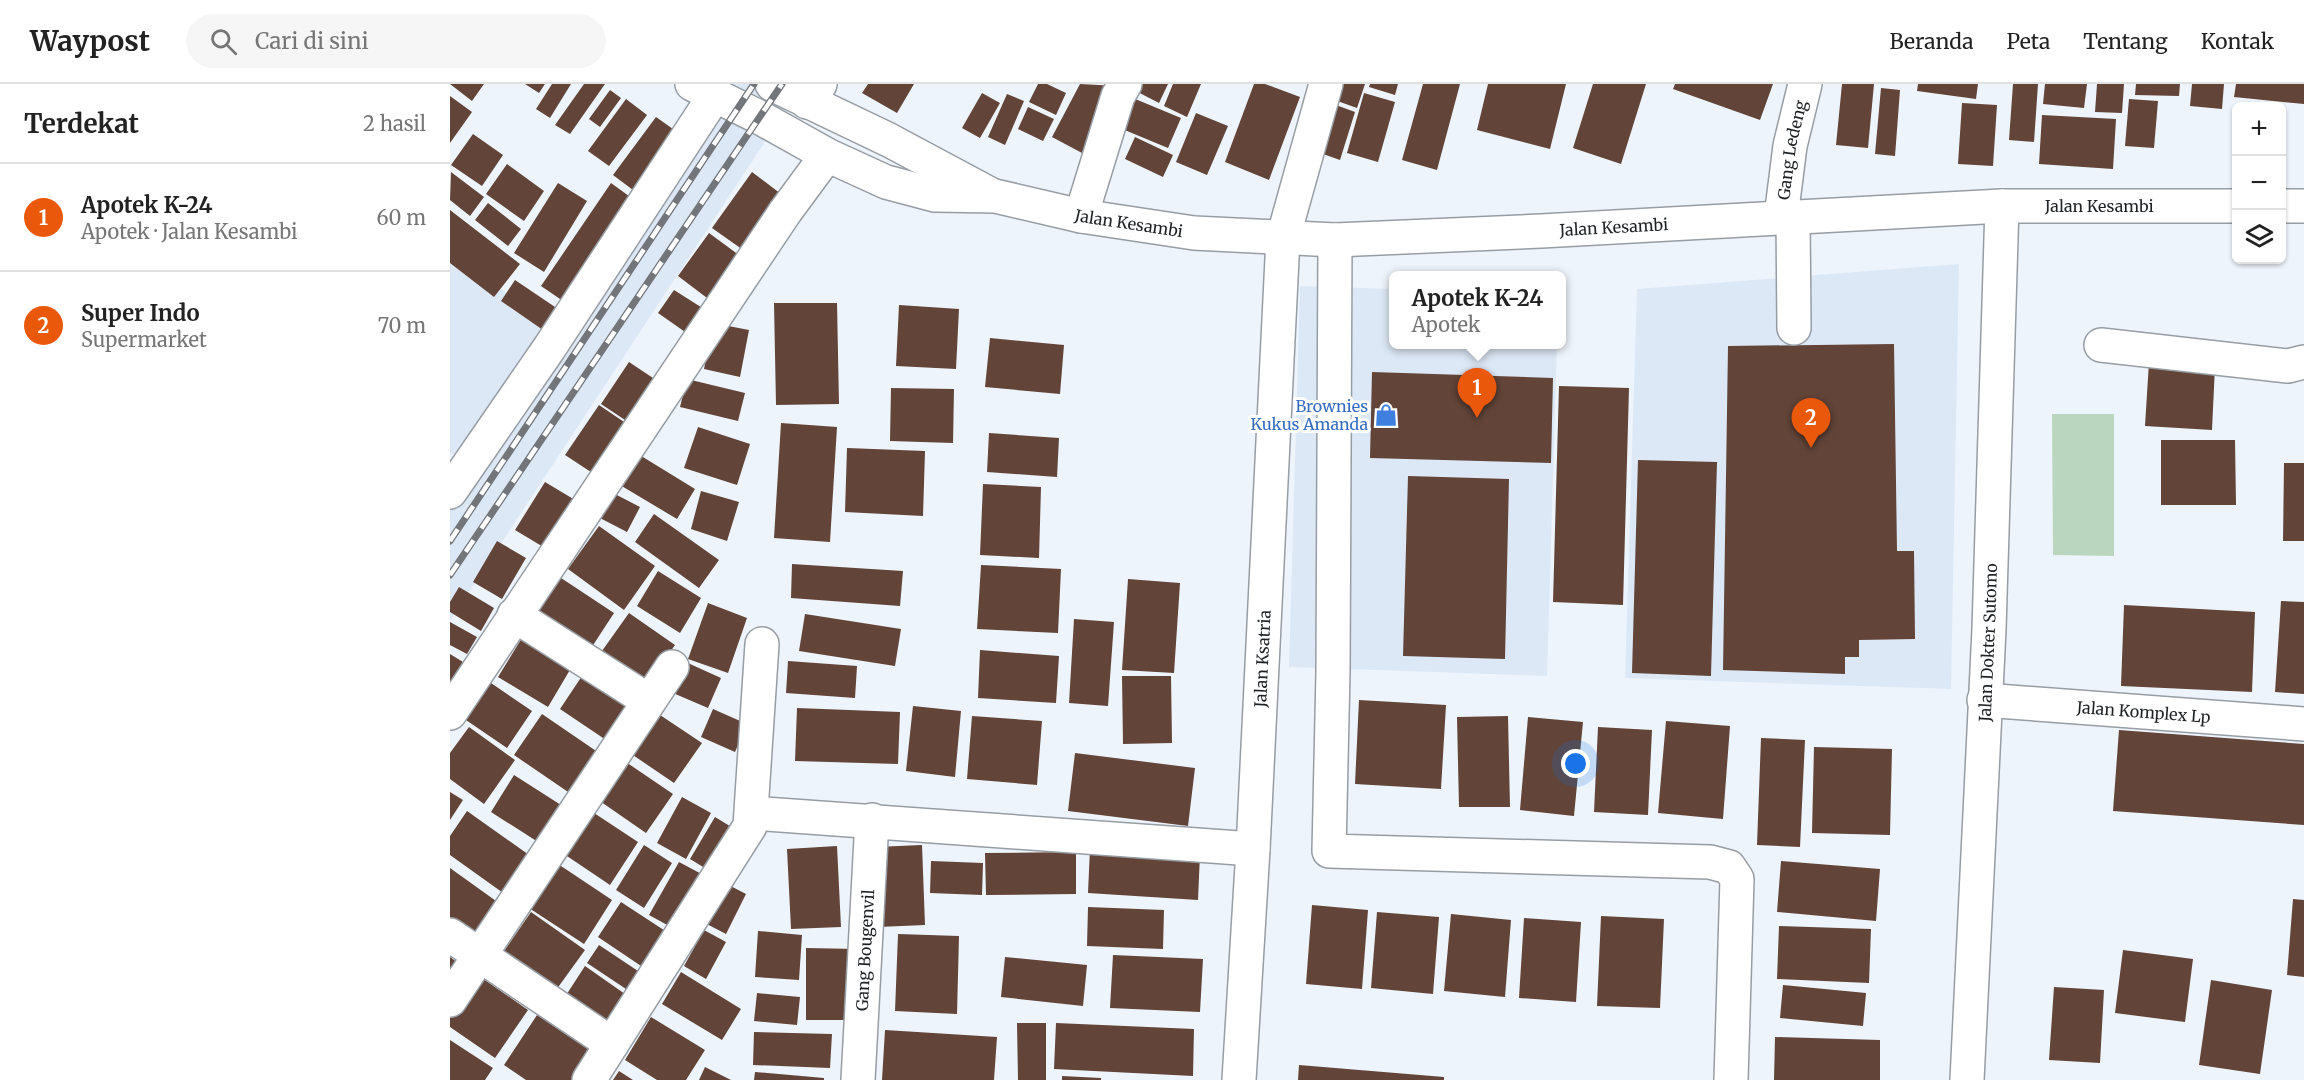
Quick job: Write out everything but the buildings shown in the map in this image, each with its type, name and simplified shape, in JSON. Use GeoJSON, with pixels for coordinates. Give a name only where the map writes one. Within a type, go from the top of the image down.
{"type":"FeatureCollection","features":[{"type":"Feature","properties":{"kind":"street","name":"Jalan Kesambi"},"geometry":{"type":"LineString","coordinates":[[772,84],[814,93],[889,140],[995,196]]}},
{"type":"Feature","properties":{"kind":"street"},"geometry":{"type":"LineString","coordinates":[[1081,216],[1118,96],[1125,84]]}},
{"type":"Feature","properties":{"kind":"street","name":"Jalan Ksatria"},"geometry":{"type":"LineString","coordinates":[[1239,1080],[1253,849],[1282,238],[1326,84]]}},
{"type":"Feature","properties":{"kind":"street","name":"Gang Ledeng"},"geometry":{"type":"LineString","coordinates":[[1794,328],[1787,217],[1790,146],[1805,84]]}},
{"type":"Feature","properties":{"kind":"street","name":"Jalan Kesambi"},"geometry":{"type":"LineString","coordinates":[[704,90],[759,117],[827,155],[885,182],[934,195],[995,196],[1081,216],[1194,233],[1335,240],[2002,206],[2232,206]]}},
{"type":"Feature","properties":{"kind":"street"},"geometry":{"type":"LineString","coordinates":[[450,492],[550,347],[704,90]]}},
{"type":"Feature","properties":{"kind":"street"},"geometry":{"type":"LineString","coordinates":[[450,713],[784,212],[827,155]]}},
{"type":"Feature","properties":{"kind":"street","name":"Jalan Dokter Sutomo"},"geometry":{"type":"LineString","coordinates":[[1967,1080],[1984,700],[1990,617],[2002,206]]}},
{"type":"Feature","properties":{"kind":"street"},"geometry":{"type":"LineString","coordinates":[[2286,206],[2304,206]]}},
{"type":"Feature","properties":{"kind":"street"},"geometry":{"type":"LineString","coordinates":[[1335,240],[1334,672],[1329,851],[1710,862],[1729,867],[1737,879],[1731,1080]]}},
{"type":"Feature","properties":{"kind":"street"},"geometry":{"type":"LineString","coordinates":[[2101,345],[2288,366],[2304,362]]}},
{"type":"Feature","properties":{"kind":"street"},"geometry":{"type":"LineString","coordinates":[[514,615],[649,701]]}},
{"type":"Feature","properties":{"kind":"street"},"geometry":{"type":"LineString","coordinates":[[589,1080],[750,826],[762,644]]}},
{"type":"Feature","properties":{"kind":"street"},"geometry":{"type":"LineString","coordinates":[[450,999],[672,667]]}},
{"type":"Feature","properties":{"kind":"street","name":"Jalan Komplex Lp"},"geometry":{"type":"LineString","coordinates":[[1984,700],[2304,724]]}},
{"type":"Feature","properties":{"kind":"street"},"geometry":{"type":"LineString","coordinates":[[752,813],[1253,849]]}},
{"type":"Feature","properties":{"kind":"street","name":"Gang Bougenvil"},"geometry":{"type":"LineString","coordinates":[[858,1080],[872,820]]}},
{"type":"Feature","properties":{"kind":"street"},"geometry":{"type":"LineString","coordinates":[[450,935],[612,1044]]}},
{"type":"Feature","properties":{"kind":"shaded area"},"geometry":{"type":"Polygon","coordinates":[[[733,84],[803,84],[450,621],[450,503],[733,84]]]}},
{"type":"Feature","properties":{"kind":"shaded area"},"geometry":{"type":"Polygon","coordinates":[[[450,254],[554,325],[471,441],[450,456],[450,254]]]}},
{"type":"Feature","properties":{"kind":"shaded area"},"geometry":{"type":"Polygon","coordinates":[[[1959,264],[1951,689],[1625,678],[1637,289],[1959,264]]]}},
{"type":"Feature","properties":{"kind":"shaded area"},"geometry":{"type":"Polygon","coordinates":[[[1300,286],[1389,289],[1389,349],[1557,349],[1547,676],[1289,667],[1300,286]]]}},
{"type":"Feature","properties":{"kind":"green space"},"geometry":{"type":"Polygon","coordinates":[[[2052,414],[2114,414],[2114,556],[2053,555],[2052,414]]]}},
{"type":"Feature","properties":{"kind":"railway"},"geometry":{"type":"LineString","coordinates":[[450,541],[754,84]]}},
{"type":"Feature","properties":{"kind":"railway"},"geometry":{"type":"LineString","coordinates":[[450,575],[782,84]]}},
{"type":"Feature","properties":{"kind":"place","name":"Brownies Kukus Amanda"},"geometry":{"type":"Point","coordinates":[1386,415]}},
{"type":"Feature","properties":{"kind":"place","name":"Apotek K-24"},"geometry":{"type":"Point","coordinates":[1477,418]}},
{"type":"Feature","properties":{"kind":"place","name":"Super Indo"},"geometry":{"type":"Point","coordinates":[1811,448]}}]}
